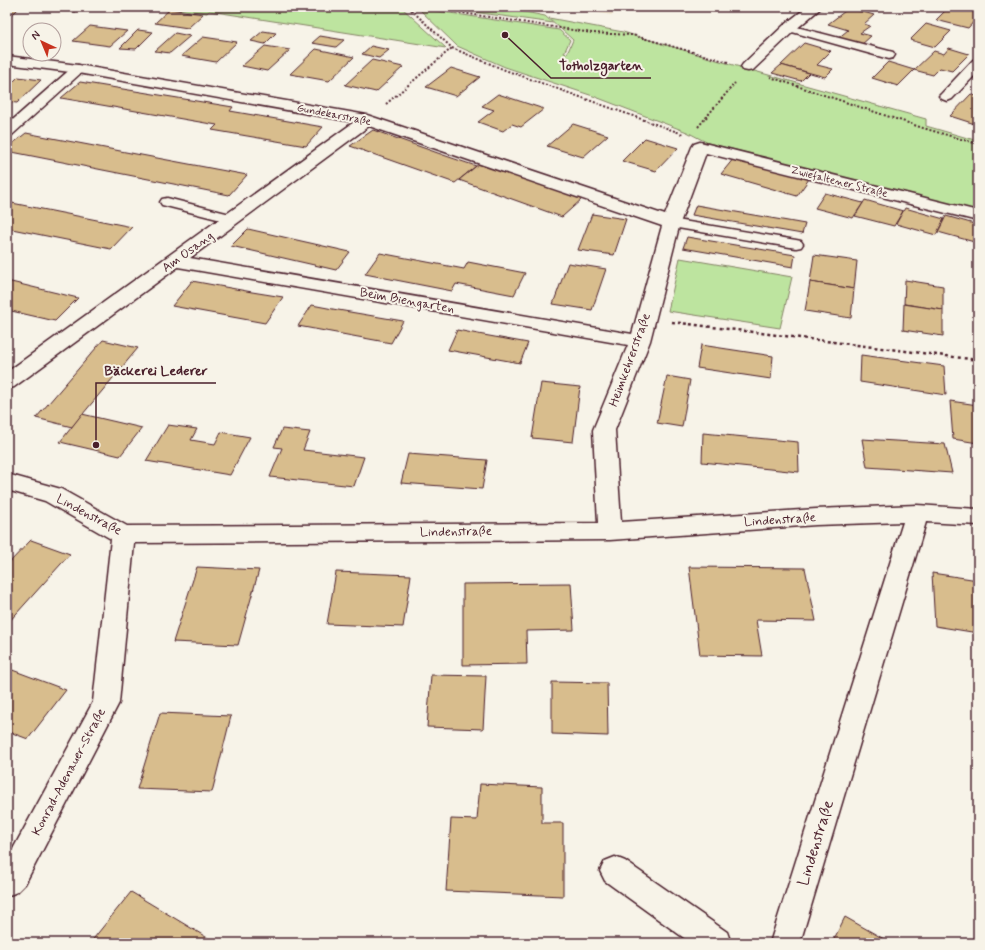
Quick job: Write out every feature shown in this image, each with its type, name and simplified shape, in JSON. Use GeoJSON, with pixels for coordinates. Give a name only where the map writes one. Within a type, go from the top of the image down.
{"type":"FeatureCollection","features":[{"type":"Feature","properties":{"kind":"street"},"geometry":{"type":"LineString","coordinates":[[748,67],[789,28],[815,7]]}},
{"type":"Feature","properties":{"kind":"street","name":"Gundekarstraße"},"geometry":{"type":"LineString","coordinates":[[7,60],[78,69],[368,120],[672,223]]}},
{"type":"Feature","properties":{"kind":"street"},"geometry":{"type":"LineString","coordinates":[[947,96],[978,63]]}},
{"type":"Feature","properties":{"kind":"street","name":"Am Osang"},"geometry":{"type":"LineString","coordinates":[[7,382],[175,262],[368,120]]}},
{"type":"Feature","properties":{"kind":"street","name":"Zwiefaltener Straße"},"geometry":{"type":"LineString","coordinates":[[695,142],[978,216]]}},
{"type":"Feature","properties":{"kind":"street","name":"Heimkehrerstraße"},"geometry":{"type":"LineString","coordinates":[[610,531],[604,430],[640,341],[695,142]]}},
{"type":"Feature","properties":{"kind":"street","name":"Beim Biengarten"},"geometry":{"type":"LineString","coordinates":[[175,262],[640,341]]}},
{"type":"Feature","properties":{"kind":"street","name":"Lindenstraße"},"geometry":{"type":"LineString","coordinates":[[7,482],[53,495],[123,535],[610,531],[816,517],[917,513],[978,517]]}},
{"type":"Feature","properties":{"kind":"street","name":"Lindenstraße"},"geometry":{"type":"LineString","coordinates":[[785,943],[917,513]]}},
{"type":"Feature","properties":{"kind":"street","name":"Konrad-Adenauer-Straße"},"geometry":{"type":"LineString","coordinates":[[7,882],[15,874],[106,703],[123,535]]}},
{"type":"Feature","properties":{"kind":"street"},"geometry":{"type":"LineString","coordinates":[[615,871],[716,943]]}},
{"type":"Feature","properties":{"kind":"lane"},"geometry":{"type":"LineString","coordinates":[[789,28],[890,54]]}},
{"type":"Feature","properties":{"kind":"lane"},"geometry":{"type":"LineString","coordinates":[[7,132],[78,69]]}},
{"type":"Feature","properties":{"kind":"lane"},"geometry":{"type":"LineString","coordinates":[[167,202],[233,219]]}},
{"type":"Feature","properties":{"kind":"lane"},"geometry":{"type":"LineString","coordinates":[[672,223],[796,244]]}},
{"type":"Feature","properties":{"kind":"path"},"geometry":{"type":"LineString","coordinates":[[408,7],[452,48],[505,70],[695,142],[748,67]]}},
{"type":"Feature","properties":{"kind":"path"},"geometry":{"type":"LineString","coordinates":[[424,7],[592,33],[632,35],[748,67],[754,72],[923,128],[978,144]]}},
{"type":"Feature","properties":{"kind":"path"},"geometry":{"type":"LineString","coordinates":[[368,120],[452,48]]}},
{"type":"Feature","properties":{"kind":"path"},"geometry":{"type":"LineString","coordinates":[[646,319],[978,360]]}},
{"type":"Feature","properties":{"kind":"shaded area"},"geometry":{"type":"Polygon","coordinates":[[[564,7],[623,7],[611,15],[564,7]]]}},
{"type":"Feature","properties":{"kind":"green space"},"geometry":{"type":"Polygon","coordinates":[[[163,7],[401,7],[446,48],[209,11],[207,13],[163,7]]]}},
{"type":"Feature","properties":{"kind":"green space"},"geometry":{"type":"Polygon","coordinates":[[[437,7],[500,7],[545,16],[553,23],[437,7]]]}},
{"type":"Feature","properties":{"kind":"green space"},"geometry":{"type":"Polygon","coordinates":[[[418,8],[559,30],[570,40],[564,53],[567,54],[573,40],[549,18],[623,32],[740,67],[926,119],[926,126],[978,141],[978,212],[708,143],[687,132],[593,96],[505,67],[457,46],[418,8]]]}},
{"type":"Feature","properties":{"kind":"green space"},"geometry":{"type":"Polygon","coordinates":[[[680,258],[792,277],[780,328],[668,311],[680,258]]]}},
{"type":"Feature","properties":{"kind":"building"},"geometry":{"type":"Polygon","coordinates":[[[7,7],[19,8],[13,14],[7,13],[7,7]]]}},
{"type":"Feature","properties":{"kind":"building"},"geometry":{"type":"Polygon","coordinates":[[[55,7],[81,7],[76,12],[52,9],[55,7]]]}},
{"type":"Feature","properties":{"kind":"building"},"geometry":{"type":"Polygon","coordinates":[[[949,7],[978,7],[978,17],[968,28],[936,20],[949,7]]]}},
{"type":"Feature","properties":{"kind":"building"},"geometry":{"type":"Polygon","coordinates":[[[849,8],[874,15],[864,24],[870,26],[860,33],[871,36],[860,46],[837,39],[848,30],[828,24],[849,8]]]}},
{"type":"Feature","properties":{"kind":"building"},"geometry":{"type":"Polygon","coordinates":[[[170,9],[203,14],[188,28],[155,23],[170,9]]]}},
{"type":"Feature","properties":{"kind":"building"},"geometry":{"type":"Polygon","coordinates":[[[926,24],[951,31],[935,47],[910,40],[926,24]]]}},
{"type":"Feature","properties":{"kind":"building"},"geometry":{"type":"Polygon","coordinates":[[[90,26],[127,31],[110,46],[73,41],[90,26]]]}},
{"type":"Feature","properties":{"kind":"building"},"geometry":{"type":"Polygon","coordinates":[[[138,30],[153,32],[136,49],[120,48],[138,30]]]}},
{"type":"Feature","properties":{"kind":"building"},"geometry":{"type":"Polygon","coordinates":[[[263,31],[276,33],[265,44],[251,41],[263,31]]]}},
{"type":"Feature","properties":{"kind":"building"},"geometry":{"type":"Polygon","coordinates":[[[175,33],[190,36],[170,53],[155,51],[175,33]]]}},
{"type":"Feature","properties":{"kind":"building"},"geometry":{"type":"Polygon","coordinates":[[[320,36],[344,40],[336,47],[312,43],[320,36]]]}},
{"type":"Feature","properties":{"kind":"building"},"geometry":{"type":"Polygon","coordinates":[[[203,37],[237,42],[216,62],[181,56],[203,37]]]}},
{"type":"Feature","properties":{"kind":"building"},"geometry":{"type":"Polygon","coordinates":[[[804,43],[831,51],[817,65],[833,69],[825,77],[781,65],[804,43]]]}},
{"type":"Feature","properties":{"kind":"building"},"geometry":{"type":"Polygon","coordinates":[[[265,46],[290,50],[267,71],[242,66],[265,46]]]}},
{"type":"Feature","properties":{"kind":"building"},"geometry":{"type":"Polygon","coordinates":[[[371,46],[389,50],[379,58],[362,54],[371,46]]]}},
{"type":"Feature","properties":{"kind":"building"},"geometry":{"type":"Polygon","coordinates":[[[949,48],[969,54],[952,71],[940,68],[933,75],[914,70],[934,51],[944,54],[949,48]]]}},
{"type":"Feature","properties":{"kind":"building"},"geometry":{"type":"Polygon","coordinates":[[[316,49],[354,57],[329,81],[290,74],[316,49]]]}},
{"type":"Feature","properties":{"kind":"building"},"geometry":{"type":"Polygon","coordinates":[[[372,60],[403,67],[376,92],[345,85],[372,60]]]}},
{"type":"Feature","properties":{"kind":"building"},"geometry":{"type":"Polygon","coordinates":[[[888,62],[914,70],[898,86],[872,78],[888,62]]]}},
{"type":"Feature","properties":{"kind":"building"},"geometry":{"type":"Polygon","coordinates":[[[781,65],[809,73],[801,81],[772,73],[781,65]]]}},
{"type":"Feature","properties":{"kind":"building"},"geometry":{"type":"Polygon","coordinates":[[[451,68],[480,77],[456,96],[426,87],[451,68]]]}},
{"type":"Feature","properties":{"kind":"building"},"geometry":{"type":"Polygon","coordinates":[[[18,77],[41,80],[17,103],[7,102],[7,88],[18,77]]]}},
{"type":"Feature","properties":{"kind":"building"},"geometry":{"type":"Polygon","coordinates":[[[80,82],[233,107],[230,111],[323,127],[306,146],[212,130],[217,125],[61,98],[80,82]]]}},
{"type":"Feature","properties":{"kind":"building"},"geometry":{"type":"Polygon","coordinates":[[[498,94],[544,109],[521,127],[512,124],[503,131],[478,122],[494,110],[482,106],[498,94]]]}},
{"type":"Feature","properties":{"kind":"building"},"geometry":{"type":"Polygon","coordinates":[[[971,94],[978,97],[978,125],[950,116],[971,94]]]}},
{"type":"Feature","properties":{"kind":"building"},"geometry":{"type":"Polygon","coordinates":[[[573,124],[608,135],[583,157],[547,146],[573,124]]]}},
{"type":"Feature","properties":{"kind":"building"},"geometry":{"type":"Polygon","coordinates":[[[373,130],[476,166],[455,183],[350,146],[373,130]]]}},
{"type":"Feature","properties":{"kind":"building"},"geometry":{"type":"Polygon","coordinates":[[[26,133],[247,175],[229,195],[7,151],[7,148],[26,133]]]}},
{"type":"Feature","properties":{"kind":"building"},"geometry":{"type":"Polygon","coordinates":[[[645,138],[678,148],[656,171],[622,161],[645,138]]]}},
{"type":"Feature","properties":{"kind":"building"},"geometry":{"type":"Polygon","coordinates":[[[734,158],[809,179],[797,196],[721,174],[734,158]]]}},
{"type":"Feature","properties":{"kind":"building"},"geometry":{"type":"Polygon","coordinates":[[[480,163],[582,199],[562,217],[459,180],[480,163]]]}},
{"type":"Feature","properties":{"kind":"building"},"geometry":{"type":"Polygon","coordinates":[[[825,193],[863,203],[853,218],[815,208],[825,193]]]}},
{"type":"Feature","properties":{"kind":"building"},"geometry":{"type":"Polygon","coordinates":[[[865,200],[903,211],[894,226],[855,216],[865,200]]]}},
{"type":"Feature","properties":{"kind":"building"},"geometry":{"type":"Polygon","coordinates":[[[7,202],[132,227],[111,249],[7,228],[7,202]]]}},
{"type":"Feature","properties":{"kind":"building"},"geometry":{"type":"Polygon","coordinates":[[[696,205],[805,224],[802,234],[692,215],[696,205]]]}},
{"type":"Feature","properties":{"kind":"building"},"geometry":{"type":"Polygon","coordinates":[[[905,208],[944,219],[936,235],[896,224],[905,208]]]}},
{"type":"Feature","properties":{"kind":"building"},"geometry":{"type":"Polygon","coordinates":[[[592,214],[626,219],[614,255],[578,250],[592,214]]]}},
{"type":"Feature","properties":{"kind":"building"},"geometry":{"type":"Polygon","coordinates":[[[946,216],[978,225],[978,243],[938,232],[946,216]]]}},
{"type":"Feature","properties":{"kind":"building"},"geometry":{"type":"Polygon","coordinates":[[[248,229],[350,252],[336,270],[231,246],[248,229]]]}},
{"type":"Feature","properties":{"kind":"building"},"geometry":{"type":"Polygon","coordinates":[[[687,237],[795,255],[793,267],[683,248],[687,237]]]}},
{"type":"Feature","properties":{"kind":"building"},"geometry":{"type":"Polygon","coordinates":[[[380,253],[464,269],[468,262],[525,273],[514,295],[456,284],[452,291],[365,274],[380,253]]]}},
{"type":"Feature","properties":{"kind":"building"},"geometry":{"type":"Polygon","coordinates":[[[814,255],[857,261],[854,289],[810,282],[814,255]]]}},
{"type":"Feature","properties":{"kind":"building"},"geometry":{"type":"Polygon","coordinates":[[[568,263],[606,269],[592,310],[553,304],[568,263]]]}},
{"type":"Feature","properties":{"kind":"building"},"geometry":{"type":"Polygon","coordinates":[[[905,280],[943,286],[943,310],[904,304],[905,280]]]}},
{"type":"Feature","properties":{"kind":"building"},"geometry":{"type":"Polygon","coordinates":[[[7,281],[78,298],[55,321],[7,310],[7,281]]]}},
{"type":"Feature","properties":{"kind":"building"},"geometry":{"type":"Polygon","coordinates":[[[192,281],[283,297],[265,323],[172,306],[192,281]]]}},
{"type":"Feature","properties":{"kind":"building"},"geometry":{"type":"Polygon","coordinates":[[[810,282],[854,289],[851,318],[805,311],[810,282]]]}},
{"type":"Feature","properties":{"kind":"building"},"geometry":{"type":"Polygon","coordinates":[[[904,304],[943,310],[943,336],[903,330],[904,304]]]}},
{"type":"Feature","properties":{"kind":"building"},"geometry":{"type":"Polygon","coordinates":[[[312,305],[403,321],[391,343],[298,326],[312,305]]]}},
{"type":"Feature","properties":{"kind":"building"},"geometry":{"type":"Polygon","coordinates":[[[457,330],[528,343],[520,363],[448,350],[457,330]]]}},
{"type":"Feature","properties":{"kind":"building"},"geometry":{"type":"Polygon","coordinates":[[[103,340],[138,348],[72,427],[36,418],[103,340]]]}},
{"type":"Feature","properties":{"kind":"building"},"geometry":{"type":"Polygon","coordinates":[[[701,345],[773,356],[771,379],[697,368],[701,345]]]}},
{"type":"Feature","properties":{"kind":"building"},"geometry":{"type":"Polygon","coordinates":[[[861,355],[944,366],[946,395],[860,382],[861,355]]]}},
{"type":"Feature","properties":{"kind":"building"},"geometry":{"type":"Polygon","coordinates":[[[667,376],[690,380],[682,427],[657,423],[667,376]]]}},
{"type":"Feature","properties":{"kind":"building"},"geometry":{"type":"Polygon","coordinates":[[[541,383],[580,387],[573,442],[532,438],[541,383]]]}},
{"type":"Feature","properties":{"kind":"building"},"geometry":{"type":"Polygon","coordinates":[[[950,401],[978,405],[978,443],[953,439],[950,401]]]}},
{"type":"Feature","properties":{"kind":"building"},"geometry":{"type":"Polygon","coordinates":[[[82,414],[142,428],[120,456],[60,442],[82,414]]]}},
{"type":"Feature","properties":{"kind":"building"},"geometry":{"type":"Polygon","coordinates":[[[168,425],[197,429],[191,440],[215,444],[221,432],[250,437],[230,475],[146,461],[168,425]]]}},
{"type":"Feature","properties":{"kind":"building"},"geometry":{"type":"Polygon","coordinates":[[[282,429],[310,432],[303,450],[364,457],[354,486],[270,477],[282,448],[274,447],[282,429]]]}},
{"type":"Feature","properties":{"kind":"building"},"geometry":{"type":"Polygon","coordinates":[[[703,433],[798,442],[799,472],[702,462],[703,433]]]}},
{"type":"Feature","properties":{"kind":"building"},"geometry":{"type":"Polygon","coordinates":[[[862,439],[945,444],[952,473],[867,467],[862,439]]]}},
{"type":"Feature","properties":{"kind":"building"},"geometry":{"type":"Polygon","coordinates":[[[408,454],[487,460],[482,489],[401,483],[408,454]]]}},
{"type":"Feature","properties":{"kind":"building"},"geometry":{"type":"Polygon","coordinates":[[[31,540],[70,554],[7,624],[7,565],[31,540]]]}},
{"type":"Feature","properties":{"kind":"building"},"geometry":{"type":"Polygon","coordinates":[[[197,567],[259,570],[238,645],[173,642],[197,567]]]}},
{"type":"Feature","properties":{"kind":"building"},"geometry":{"type":"Polygon","coordinates":[[[689,567],[805,568],[816,621],[756,620],[762,656],[700,655],[689,567]]]}},
{"type":"Feature","properties":{"kind":"building"},"geometry":{"type":"Polygon","coordinates":[[[336,572],[411,575],[403,627],[327,624],[336,572]]]}},
{"type":"Feature","properties":{"kind":"building"},"geometry":{"type":"Polygon","coordinates":[[[932,573],[978,580],[978,633],[935,626],[932,573]]]}},
{"type":"Feature","properties":{"kind":"building"},"geometry":{"type":"Polygon","coordinates":[[[571,583],[574,630],[526,631],[527,664],[463,665],[463,584],[571,583]]]}},
{"type":"Feature","properties":{"kind":"building"},"geometry":{"type":"Polygon","coordinates":[[[7,668],[66,690],[28,739],[7,731],[7,668]]]}},
{"type":"Feature","properties":{"kind":"building"},"geometry":{"type":"Polygon","coordinates":[[[431,675],[486,676],[483,729],[427,727],[431,675]]]}},
{"type":"Feature","properties":{"kind":"building"},"geometry":{"type":"Polygon","coordinates":[[[552,682],[607,683],[608,736],[552,734],[552,682]]]}},
{"type":"Feature","properties":{"kind":"building"},"geometry":{"type":"Polygon","coordinates":[[[160,713],[231,716],[212,792],[137,789],[160,713]]]}},
{"type":"Feature","properties":{"kind":"building"},"geometry":{"type":"Polygon","coordinates":[[[480,784],[542,787],[542,823],[563,823],[563,896],[446,891],[451,819],[477,820],[480,784]]]}},
{"type":"Feature","properties":{"kind":"building"},"geometry":{"type":"Polygon","coordinates":[[[131,892],[216,943],[90,943],[131,892]]]}},
{"type":"Feature","properties":{"kind":"building"},"geometry":{"type":"Polygon","coordinates":[[[845,917],[891,943],[832,943],[845,917]]]}},
{"type":"Feature","properties":{"kind":"place","name":"Totholzgarten"},"geometry":{"type":"Point","coordinates":[505,35]}},
{"type":"Feature","properties":{"kind":"place","name":"Bäckerei Lederer"},"geometry":{"type":"Point","coordinates":[96,445]}}]}
